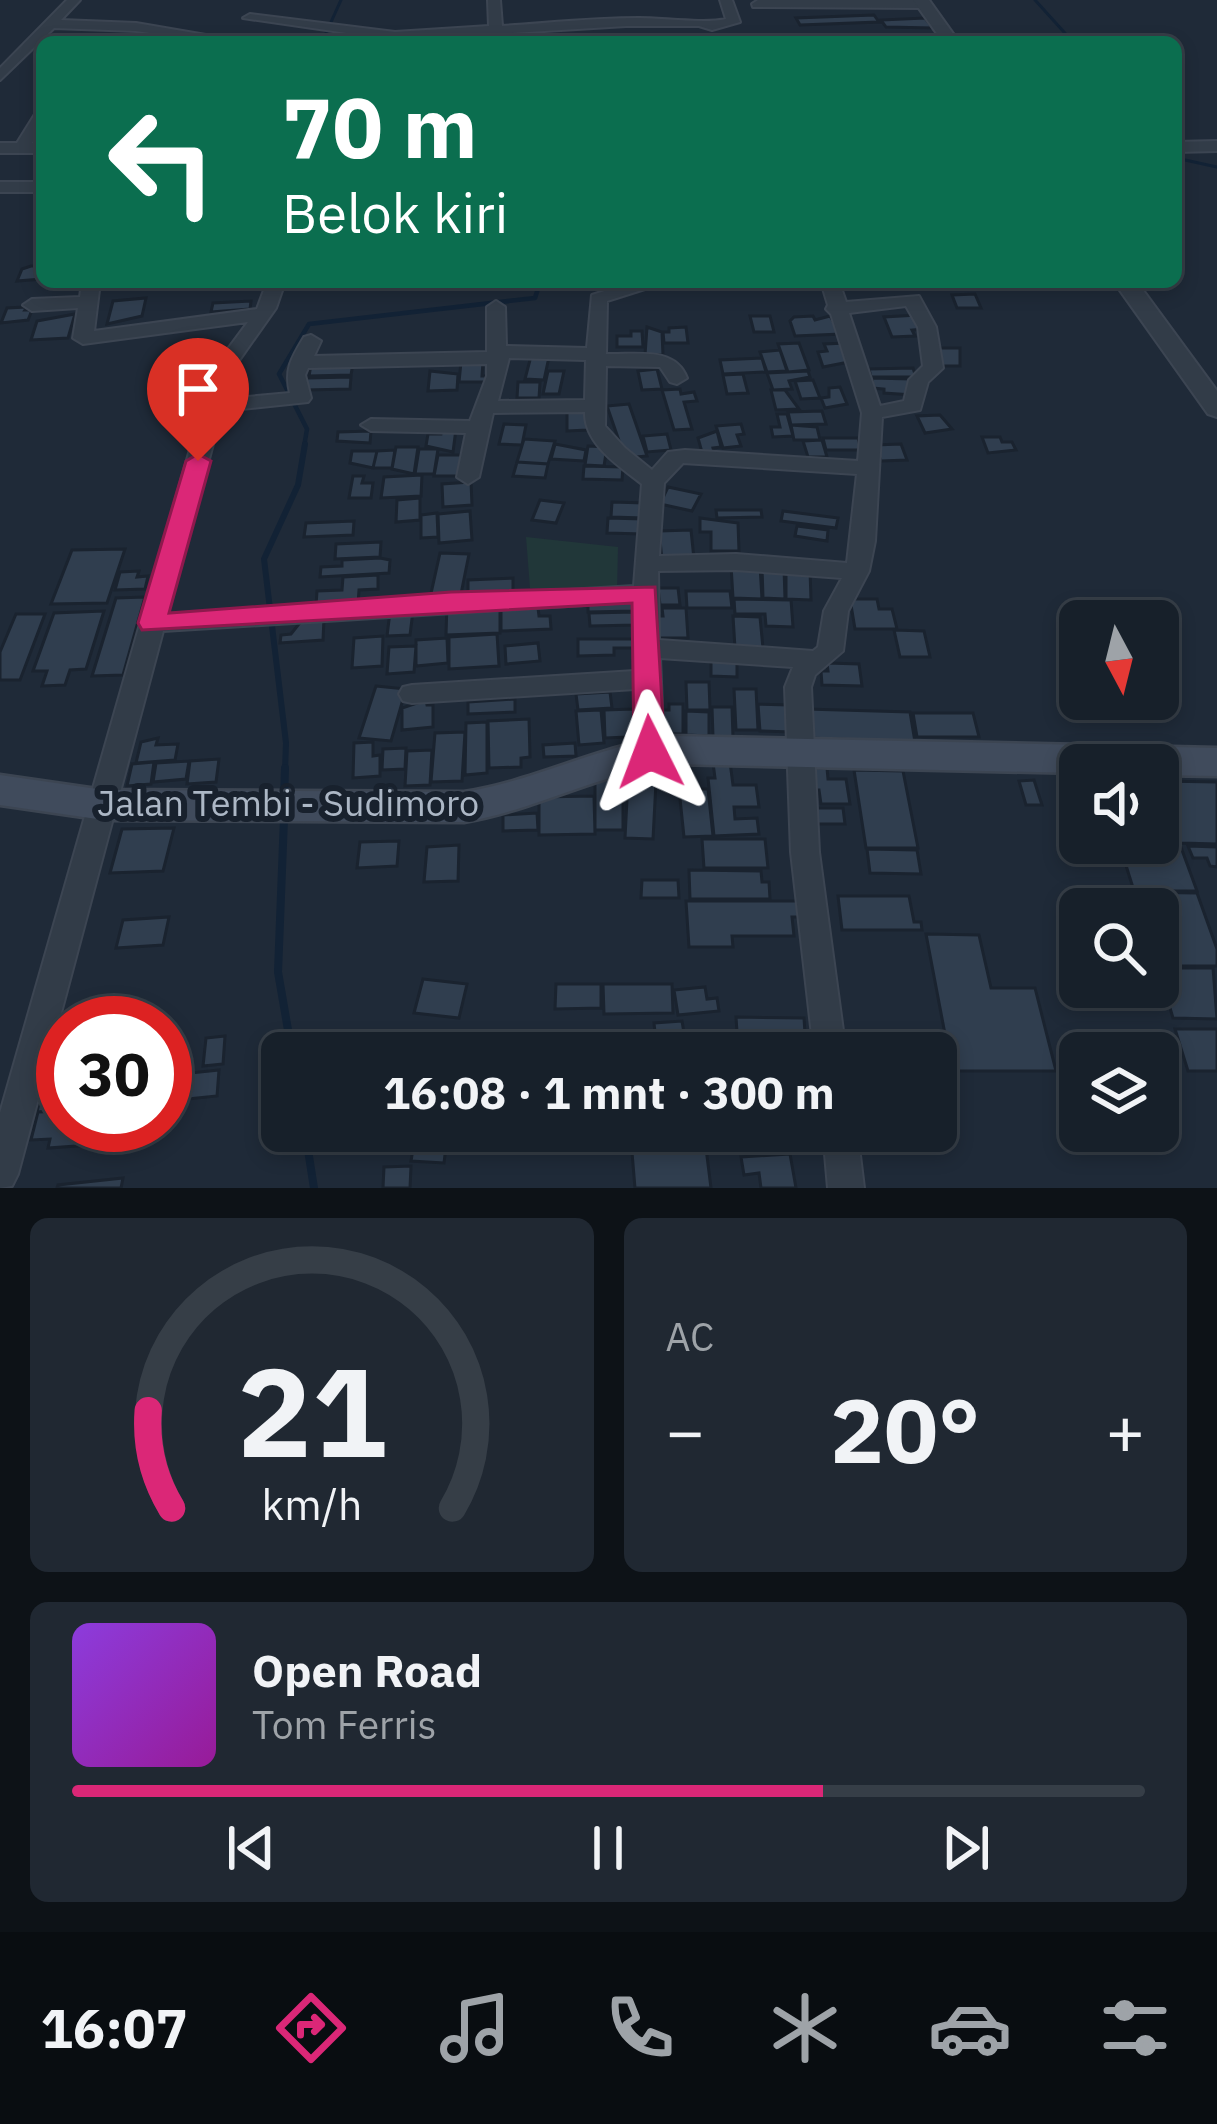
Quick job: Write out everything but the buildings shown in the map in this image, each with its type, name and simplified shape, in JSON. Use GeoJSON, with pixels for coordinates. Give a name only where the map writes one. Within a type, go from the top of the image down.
{"type":"FeatureCollection","features":[{"type":"Feature","properties":{"kind":"main road","name":"Jalan Tembi - Sudimoro"},"geometry":{"type":"LineString","coordinates":[[0,790],[104,805],[484,805],[593,764],[650,752],[1217,762]]}},
{"type":"Feature","properties":{"kind":"street"},"geometry":{"type":"LineString","coordinates":[[38,36],[72,0]]}},
{"type":"Feature","properties":{"kind":"street"},"geometry":{"type":"LineString","coordinates":[[232,36],[250,17],[256,0]]}},
{"type":"Feature","properties":{"kind":"street"},"geometry":{"type":"LineString","coordinates":[[494,0],[496,30]]}},
{"type":"Feature","properties":{"kind":"street"},"geometry":{"type":"LineString","coordinates":[[425,36],[606,17],[700,22],[712,34],[733,22],[726,2],[922,2],[947,36]]}},
{"type":"Feature","properties":{"kind":"street"},"geometry":{"type":"LineString","coordinates":[[250,17],[382,36]]}},
{"type":"Feature","properties":{"kind":"street"},"geometry":{"type":"LineString","coordinates":[[433,17],[460,32]]}},
{"type":"Feature","properties":{"kind":"street"},"geometry":{"type":"LineString","coordinates":[[51,24],[123,26],[192,36]]}},
{"type":"Feature","properties":{"kind":"street"},"geometry":{"type":"LineString","coordinates":[[533,36],[534,28]]}},
{"type":"Feature","properties":{"kind":"street"},"geometry":{"type":"LineString","coordinates":[[0,76],[36,38]]}},
{"type":"Feature","properties":{"kind":"street"},"geometry":{"type":"LineString","coordinates":[[0,53],[36,55]]}},
{"type":"Feature","properties":{"kind":"street"},"geometry":{"type":"LineString","coordinates":[[22,148],[36,124]]}},
{"type":"Feature","properties":{"kind":"street"},"geometry":{"type":"LineString","coordinates":[[1182,147],[1217,146]]}},
{"type":"Feature","properties":{"kind":"street"},"geometry":{"type":"LineString","coordinates":[[0,148],[36,148]]}},
{"type":"Feature","properties":{"kind":"street"},"geometry":{"type":"LineString","coordinates":[[0,187],[36,187]]}},
{"type":"Feature","properties":{"kind":"street"},"geometry":{"type":"LineString","coordinates":[[0,1174],[213,406],[231,352],[262,314],[273,288]]}},
{"type":"Feature","properties":{"kind":"street"},"geometry":{"type":"LineString","coordinates":[[628,288],[598,299],[593,406],[598,432],[653,482]]}},
{"type":"Feature","properties":{"kind":"street"},"geometry":{"type":"LineString","coordinates":[[828,1032],[798,753],[798,681],[830,651],[836,611],[857,571],[864,541],[872,413],[831,288]]}},
{"type":"Feature","properties":{"kind":"street"},"geometry":{"type":"LineString","coordinates":[[1129,288],[1217,409]]}},
{"type":"Feature","properties":{"kind":"street"},"geometry":{"type":"LineString","coordinates":[[32,305],[89,292],[81,337],[88,339],[262,314]]}},
{"type":"Feature","properties":{"kind":"street"},"geometry":{"type":"LineString","coordinates":[[836,308],[912,300],[927,327],[933,368],[919,380],[914,406],[872,413]]}},
{"type":"Feature","properties":{"kind":"street"},"geometry":{"type":"LineString","coordinates":[[468,477],[499,355],[496,307]]}},
{"type":"Feature","properties":{"kind":"street"},"geometry":{"type":"LineString","coordinates":[[213,406],[301,397],[295,374],[311,341]]}},
{"type":"Feature","properties":{"kind":"street"},"geometry":{"type":"LineString","coordinates":[[299,362],[499,355],[596,357],[664,361],[677,378]]}},
{"type":"Feature","properties":{"kind":"street"},"geometry":{"type":"LineString","coordinates":[[371,425],[593,406]]}},
{"type":"Feature","properties":{"kind":"street"},"geometry":{"type":"LineString","coordinates":[[650,752],[645,593],[653,482],[676,458],[685,456],[868,469]]}},
{"type":"Feature","properties":{"kind":"street"},"geometry":{"type":"LineString","coordinates":[[647,565],[736,562],[857,571]]}},
{"type":"Feature","properties":{"kind":"street"},"geometry":{"type":"LineString","coordinates":[[152,623],[645,593]]}},
{"type":"Feature","properties":{"kind":"street"},"geometry":{"type":"LineString","coordinates":[[646,648],[820,660]]}},
{"type":"Feature","properties":{"kind":"street"},"geometry":{"type":"LineString","coordinates":[[412,694],[646,680]]}},
{"type":"Feature","properties":{"kind":"street"},"geometry":{"type":"LineString","coordinates":[[842,1152],[846,1188]]}},
{"type":"Feature","properties":{"kind":"green space"},"geometry":{"type":"Polygon","coordinates":[[[526,537],[618,547],[617,592],[530,588],[526,537]]]}},
{"type":"Feature","properties":{"kind":"waterway"},"geometry":{"type":"LineString","coordinates":[[325,36],[341,0]]}},
{"type":"Feature","properties":{"kind":"waterway"},"geometry":{"type":"LineString","coordinates":[[1035,0],[1068,36]]}},
{"type":"Feature","properties":{"kind":"waterway"},"geometry":{"type":"LineString","coordinates":[[1182,159],[1217,167]]}},
{"type":"Feature","properties":{"kind":"waterway"},"geometry":{"type":"LineString","coordinates":[[304,447],[307,429],[279,374],[309,324],[535,298],[538,288]]}},
{"type":"Feature","properties":{"kind":"waterway"},"geometry":{"type":"LineString","coordinates":[[285,771],[286,743],[264,559],[298,485],[305,444]]}},
{"type":"Feature","properties":{"kind":"waterway"},"geometry":{"type":"LineString","coordinates":[[284,799],[285,768]]}},
{"type":"Feature","properties":{"kind":"waterway"},"geometry":{"type":"LineString","coordinates":[[284,818],[278,972],[288,1032]]}},
{"type":"Feature","properties":{"kind":"waterway"},"geometry":{"type":"LineString","coordinates":[[308,1152],[314,1188]]}},
{"type":"Feature","properties":{"kind":"route"},"geometry":{"type":"LineString","coordinates":[[198,461],[152,623],[645,593],[650,752]]}}]}
